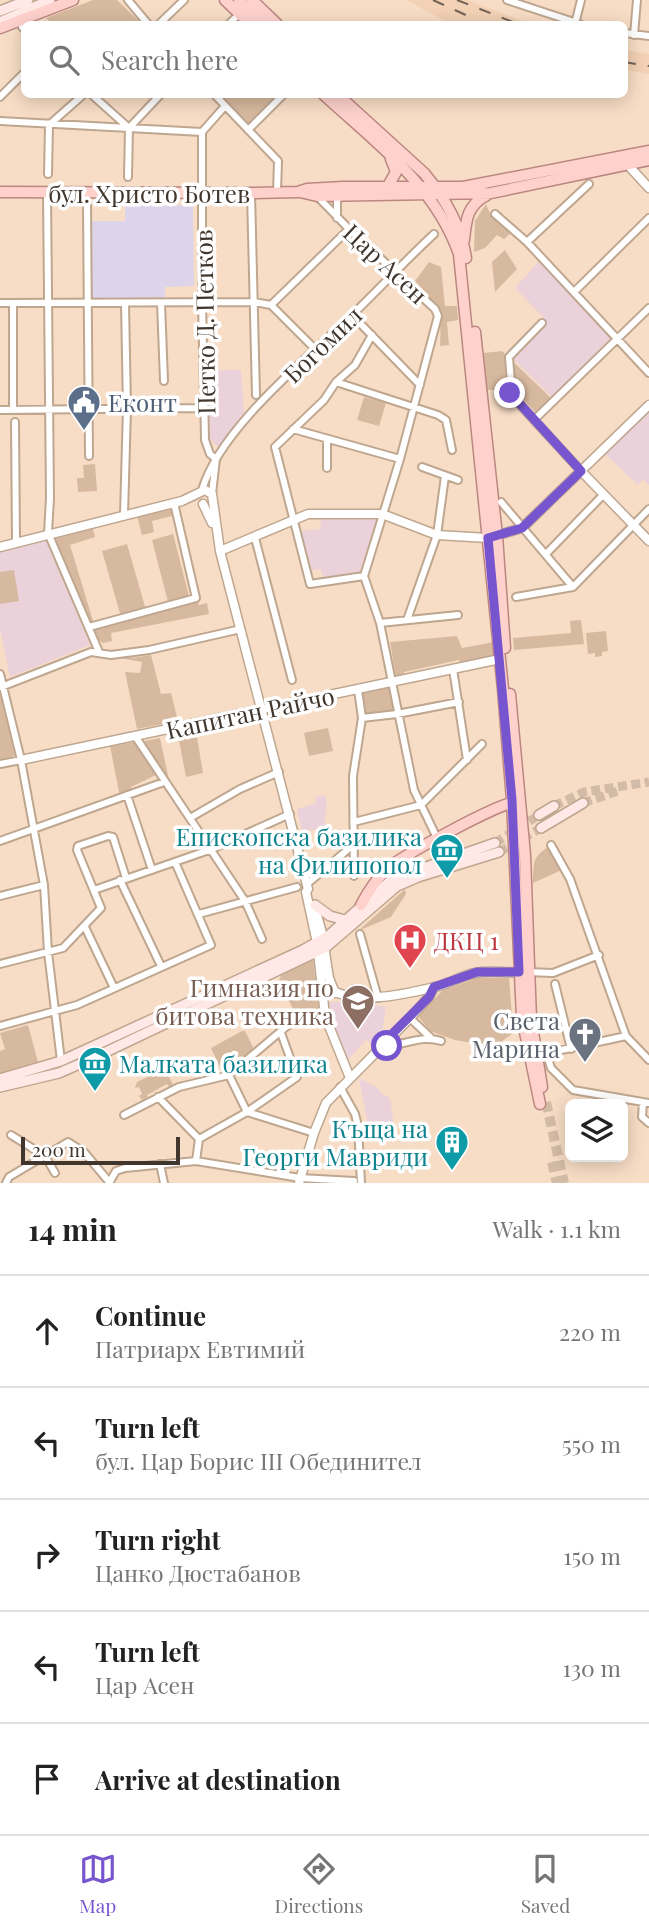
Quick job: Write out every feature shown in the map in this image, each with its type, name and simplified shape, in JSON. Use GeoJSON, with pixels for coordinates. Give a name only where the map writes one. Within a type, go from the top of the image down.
{"type":"FeatureCollection","features":[{"type":"Feature","properties":{"kind":"main road"},"geometry":{"type":"LineString","coordinates":[[2,8],[27,0]]}},
{"type":"Feature","properties":{"kind":"main road"},"geometry":{"type":"LineString","coordinates":[[0,22],[50,0]]}},
{"type":"Feature","properties":{"kind":"main road"},"geometry":{"type":"LineString","coordinates":[[0,28],[73,0]]}},
{"type":"Feature","properties":{"kind":"main road"},"geometry":{"type":"LineString","coordinates":[[225,0],[247,21]]}},
{"type":"Feature","properties":{"kind":"main road"},"geometry":{"type":"LineString","coordinates":[[239,0],[261,21]]}},
{"type":"Feature","properties":{"kind":"main road"},"geometry":{"type":"LineString","coordinates":[[253,1],[274,21]]}},
{"type":"Feature","properties":{"kind":"main road"},"geometry":{"type":"LineString","coordinates":[[327,98],[431,190],[459,254],[493,537],[500,659],[517,804]]}},
{"type":"Feature","properties":{"kind":"main road"},"geometry":{"type":"LineString","coordinates":[[342,98],[373,126]]}},
{"type":"Feature","properties":{"kind":"main road"},"geometry":{"type":"LineString","coordinates":[[349,98],[431,190],[464,244]]}},
{"type":"Feature","properties":{"kind":"main road","name":"бул. Христо Ботев"},"geometry":{"type":"LineString","coordinates":[[298,192],[307,189],[388,186],[491,193],[624,160],[649,151]]}},
{"type":"Feature","properties":{"kind":"main road"},"geometry":{"type":"LineString","coordinates":[[388,186],[396,172],[389,155]]}},
{"type":"Feature","properties":{"kind":"main road","name":"бул. Христо Ботев"},"geometry":{"type":"LineString","coordinates":[[0,192],[298,192],[342,195],[486,184],[624,160],[649,159]]}},
{"type":"Feature","properties":{"kind":"main road"},"geometry":{"type":"LineString","coordinates":[[491,193],[474,204],[466,216],[464,244],[504,638],[517,804],[522,1018],[543,1103]]}},
{"type":"Feature","properties":{"kind":"main road"},"geometry":{"type":"LineString","coordinates":[[541,828],[583,803]]}},
{"type":"Feature","properties":{"kind":"main road"},"geometry":{"type":"LineString","coordinates":[[360,905],[387,868],[437,838],[517,804]]}},
{"type":"Feature","properties":{"kind":"main road"},"geometry":{"type":"LineString","coordinates":[[539,815],[554,806]]}},
{"type":"Feature","properties":{"kind":"main road"},"geometry":{"type":"LineString","coordinates":[[0,1079],[61,1061],[321,945],[360,905],[401,874],[497,848],[397,886],[321,945],[66,1071],[0,1087]]}},
{"type":"Feature","properties":{"kind":"main road"},"geometry":{"type":"LineString","coordinates":[[315,905],[330,916],[345,920]]}},
{"type":"Feature","properties":{"kind":"street"},"geometry":{"type":"LineString","coordinates":[[128,0],[146,21]]}},
{"type":"Feature","properties":{"kind":"street"},"geometry":{"type":"LineString","coordinates":[[162,21],[184,0]]}},
{"type":"Feature","properties":{"kind":"street"},"geometry":{"type":"LineString","coordinates":[[507,0],[568,21]]}},
{"type":"Feature","properties":{"kind":"street"},"geometry":{"type":"LineString","coordinates":[[578,21],[581,0]]}},
{"type":"Feature","properties":{"kind":"street"},"geometry":{"type":"LineString","coordinates":[[635,34],[637,0]]}},
{"type":"Feature","properties":{"kind":"street"},"geometry":{"type":"LineString","coordinates":[[232,21],[239,14]]}},
{"type":"Feature","properties":{"kind":"street"},"geometry":{"type":"LineString","coordinates":[[628,33],[649,36]]}},
{"type":"Feature","properties":{"kind":"street"},"geometry":{"type":"LineString","coordinates":[[0,97],[21,76]]}},
{"type":"Feature","properties":{"kind":"street"},"geometry":{"type":"LineString","coordinates":[[48,174],[49,125],[79,98]]}},
{"type":"Feature","properties":{"kind":"street"},"geometry":{"type":"LineString","coordinates":[[95,98],[129,128]]}},
{"type":"Feature","properties":{"kind":"street"},"geometry":{"type":"LineString","coordinates":[[128,177],[129,128],[157,98]]}},
{"type":"Feature","properties":{"kind":"street"},"geometry":{"type":"LineString","coordinates":[[218,98],[278,161],[276,192]]}},
{"type":"Feature","properties":{"kind":"street"},"geometry":{"type":"LineString","coordinates":[[248,130],[280,98]]}},
{"type":"Feature","properties":{"kind":"street"},"geometry":{"type":"LineString","coordinates":[[0,121],[202,132],[225,106]]}},
{"type":"Feature","properties":{"kind":"street","name":"Петко Д. Петков"},"geometry":{"type":"LineString","coordinates":[[202,132],[204,408],[206,446],[216,459]]}},
{"type":"Feature","properties":{"kind":"street"},"geometry":{"type":"LineString","coordinates":[[624,160],[649,188]]}},
{"type":"Feature","properties":{"kind":"street"},"geometry":{"type":"LineString","coordinates":[[527,242],[589,184]]}},
{"type":"Feature","properties":{"kind":"street"},"geometry":{"type":"LineString","coordinates":[[47,193],[48,533],[99,652]]}},
{"type":"Feature","properties":{"kind":"street"},"geometry":{"type":"LineString","coordinates":[[251,193],[256,395]]}},
{"type":"Feature","properties":{"kind":"street","name":"Цар Асен"},"geometry":{"type":"LineString","coordinates":[[317,195],[337,218],[435,309],[438,320],[420,385]]}},
{"type":"Feature","properties":{"kind":"street","name":"Цар Асен"},"geometry":{"type":"LineString","coordinates":[[337,218],[337,201],[342,195]]}},
{"type":"Feature","properties":{"kind":"street"},"geometry":{"type":"LineString","coordinates":[[87,205],[89,456]]}},
{"type":"Feature","properties":{"kind":"street"},"geometry":{"type":"LineString","coordinates":[[495,214],[527,242],[649,373]]}},
{"type":"Feature","properties":{"kind":"street"},"geometry":{"type":"LineString","coordinates":[[573,292],[649,218]]}},
{"type":"Feature","properties":{"kind":"street"},"geometry":{"type":"LineString","coordinates":[[271,305],[349,229]]}},
{"type":"Feature","properties":{"kind":"street","name":"Богомил"},"geometry":{"type":"LineString","coordinates":[[201,491],[211,464],[237,429],[434,234]]}},
{"type":"Feature","properties":{"kind":"street"},"geometry":{"type":"LineString","coordinates":[[0,303],[254,302],[271,305],[315,349]]}},
{"type":"Feature","properties":{"kind":"street"},"geometry":{"type":"LineString","coordinates":[[13,303],[13,410]]}},
{"type":"Feature","properties":{"kind":"street"},"geometry":{"type":"LineString","coordinates":[[124,515],[127,408],[125,303]]}},
{"type":"Feature","properties":{"kind":"street"},"geometry":{"type":"LineString","coordinates":[[161,303],[163,381]]}},
{"type":"Feature","properties":{"kind":"street"},"geometry":{"type":"LineString","coordinates":[[535,419],[649,308]]}},
{"type":"Feature","properties":{"kind":"street"},"geometry":{"type":"LineString","coordinates":[[352,315],[420,385],[364,576],[380,623],[414,790],[437,838]]}},
{"type":"Feature","properties":{"kind":"street"},"geometry":{"type":"LineString","coordinates":[[542,323],[511,352],[508,360],[510,393],[649,541]]}},
{"type":"Feature","properties":{"kind":"street"},"geometry":{"type":"LineString","coordinates":[[364,576],[310,584],[275,447],[324,400],[336,382],[355,365],[372,335]]}},
{"type":"Feature","properties":{"kind":"street"},"geometry":{"type":"LineString","coordinates":[[336,382],[438,415],[446,420],[452,450]]}},
{"type":"Feature","properties":{"kind":"street"},"geometry":{"type":"LineString","coordinates":[[220,551],[308,514],[383,514],[437,535],[493,537],[522,528],[649,405]]}},
{"type":"Feature","properties":{"kind":"street"},"geometry":{"type":"LineString","coordinates":[[0,410],[204,408]]}},
{"type":"Feature","properties":{"kind":"street"},"geometry":{"type":"LineString","coordinates":[[15,422],[16,542]]}},
{"type":"Feature","properties":{"kind":"street"},"geometry":{"type":"LineString","coordinates":[[293,429],[400,459]]}},
{"type":"Feature","properties":{"kind":"street"},"geometry":{"type":"LineString","coordinates":[[327,439],[327,468]]}},
{"type":"Feature","properties":{"kind":"street","name":"Богомил"},"geometry":{"type":"LineString","coordinates":[[212,497],[216,459]]}},
{"type":"Feature","properties":{"kind":"street"},"geometry":{"type":"LineString","coordinates":[[422,467],[458,480]]}},
{"type":"Feature","properties":{"kind":"street"},"geometry":{"type":"LineString","coordinates":[[407,620],[437,535],[445,475]]}},
{"type":"Feature","properties":{"kind":"street"},"geometry":{"type":"LineString","coordinates":[[0,547],[178,502],[208,490],[212,497],[220,551],[307,886],[315,905],[321,945],[321,983],[325,1016],[349,1078]]}},
{"type":"Feature","properties":{"kind":"street"},"geometry":{"type":"LineString","coordinates":[[201,491],[198,498],[216,531]]}},
{"type":"Feature","properties":{"kind":"street"},"geometry":{"type":"LineString","coordinates":[[546,554],[603,495]]}},
{"type":"Feature","properties":{"kind":"street"},"geometry":{"type":"LineString","coordinates":[[178,502],[209,504],[212,497]]}},
{"type":"Feature","properties":{"kind":"street"},"geometry":{"type":"LineString","coordinates":[[89,627],[197,598],[178,502]]}},
{"type":"Feature","properties":{"kind":"street"},"geometry":{"type":"LineString","coordinates":[[501,502],[573,587]]}},
{"type":"Feature","properties":{"kind":"street"},"geometry":{"type":"LineString","coordinates":[[516,597],[573,587],[649,509]]}},
{"type":"Feature","properties":{"kind":"street"},"geometry":{"type":"LineString","coordinates":[[255,538],[292,680]]}},
{"type":"Feature","properties":{"kind":"street"},"geometry":{"type":"LineString","coordinates":[[380,623],[458,615]]}},
{"type":"Feature","properties":{"kind":"street"},"geometry":{"type":"LineString","coordinates":[[1,687],[91,652],[111,655],[149,650],[241,629]]}},
{"type":"Feature","properties":{"kind":"street","name":"Капитан Райчо"},"geometry":{"type":"LineString","coordinates":[[0,764],[500,659]]}},
{"type":"Feature","properties":{"kind":"street"},"geometry":{"type":"LineString","coordinates":[[453,669],[467,760]]}},
{"type":"Feature","properties":{"kind":"street"},"geometry":{"type":"LineString","coordinates":[[0,674],[1,687],[21,760],[44,886],[48,952],[61,1061]]}},
{"type":"Feature","properties":{"kind":"street"},"geometry":{"type":"LineString","coordinates":[[354,876],[353,776],[362,718],[358,690]]}},
{"type":"Feature","properties":{"kind":"street"},"geometry":{"type":"LineString","coordinates":[[362,718],[459,702]]}},
{"type":"Feature","properties":{"kind":"street"},"geometry":{"type":"LineString","coordinates":[[135,736],[245,901],[262,939]]}},
{"type":"Feature","properties":{"kind":"street"},"geometry":{"type":"LineString","coordinates":[[354,822],[421,804],[482,744]]}},
{"type":"Feature","properties":{"kind":"street"},"geometry":{"type":"LineString","coordinates":[[190,818],[240,789],[279,772]]}},
{"type":"Feature","properties":{"kind":"street"},"geometry":{"type":"LineString","coordinates":[[0,841],[164,782]]}},
{"type":"Feature","properties":{"kind":"street"},"geometry":{"type":"LineString","coordinates":[[127,795],[152,870]]}},
{"type":"Feature","properties":{"kind":"street"},"geometry":{"type":"LineString","coordinates":[[94,890],[212,849],[290,814]]}},
{"type":"Feature","properties":{"kind":"street"},"geometry":{"type":"LineString","coordinates":[[0,964],[63,948],[85,927],[101,908],[77,850],[78,846],[108,836],[116,840],[123,879],[161,966]]}},
{"type":"Feature","properties":{"kind":"street"},"geometry":{"type":"LineString","coordinates":[[551,845],[570,878],[626,1036],[649,1060]]}},
{"type":"Feature","properties":{"kind":"street"},"geometry":{"type":"LineString","coordinates":[[335,993],[306,892],[307,886],[352,846]]}},
{"type":"Feature","properties":{"kind":"street"},"geometry":{"type":"LineString","coordinates":[[0,1026],[56,1012],[211,945],[175,862]]}},
{"type":"Feature","properties":{"kind":"street"},"geometry":{"type":"LineString","coordinates":[[0,896],[44,886]]}},
{"type":"Feature","properties":{"kind":"street"},"geometry":{"type":"LineString","coordinates":[[199,914],[297,887]]}},
{"type":"Feature","properties":{"kind":"street"},"geometry":{"type":"LineString","coordinates":[[85,927],[114,988]]}},
{"type":"Feature","properties":{"kind":"street"},"geometry":{"type":"LineString","coordinates":[[360,933],[378,998]]}},
{"type":"Feature","properties":{"kind":"street"},"geometry":{"type":"LineString","coordinates":[[321,983],[335,993],[356,998],[378,998],[434,987],[477,972],[553,973],[598,955]]}},
{"type":"Feature","properties":{"kind":"street"},"geometry":{"type":"LineString","coordinates":[[555,984],[571,1049]]}},
{"type":"Feature","properties":{"kind":"street"},"geometry":{"type":"LineString","coordinates":[[300,1180],[326,1104],[410,1018],[429,997],[434,987]]}},
{"type":"Feature","properties":{"kind":"street"},"geometry":{"type":"LineString","coordinates":[[124,1115],[179,1087],[229,1075],[297,1021],[325,1016]]}},
{"type":"Feature","properties":{"kind":"street"},"geometry":{"type":"LineString","coordinates":[[410,1018],[430,1037],[441,1041]]}},
{"type":"Feature","properties":{"kind":"street"},"geometry":{"type":"LineString","coordinates":[[199,1139],[247,1112],[297,1077],[281,1033]]}},
{"type":"Feature","properties":{"kind":"street"},"geometry":{"type":"LineString","coordinates":[[626,1036],[552,1052],[548,1058],[551,1068],[573,1090],[646,1102],[642,1117],[649,1123]]}},
{"type":"Feature","properties":{"kind":"street"},"geometry":{"type":"LineString","coordinates":[[380,1046],[393,1047],[430,1037]]}},
{"type":"Feature","properties":{"kind":"street"},"geometry":{"type":"LineString","coordinates":[[229,1075],[247,1112],[314,1133]]}},
{"type":"Feature","properties":{"kind":"street"},"geometry":{"type":"LineString","coordinates":[[6,1183],[9,1177],[68,1142],[84,1152],[110,1183],[116,1171],[196,1161],[300,1180],[358,1182],[360,1140],[352,1108],[340,1087]]}},
{"type":"Feature","properties":{"kind":"street"},"geometry":{"type":"LineString","coordinates":[[158,1097],[199,1139]]}},
{"type":"Feature","properties":{"kind":"street"},"geometry":{"type":"LineString","coordinates":[[11,1135],[45,1156],[55,1173]]}},
{"type":"Feature","properties":{"kind":"street"},"geometry":{"type":"LineString","coordinates":[[196,1161],[199,1139]]}},
{"type":"Feature","properties":{"kind":"street"},"geometry":{"type":"LineString","coordinates":[[160,1164],[164,1183]]}},
{"type":"Feature","properties":{"kind":"shaded area"},"geometry":{"type":"Polygon","coordinates":[[[93,0],[117,0],[139,21],[49,21],[46,18],[93,0]]]}},
{"type":"Feature","properties":{"kind":"shaded area"},"geometry":{"type":"Polygon","coordinates":[[[406,0],[467,0],[523,21],[444,21],[406,0]]]}},
{"type":"Feature","properties":{"kind":"shaded area"},"geometry":{"type":"Polygon","coordinates":[[[628,50],[649,54],[649,74],[628,70],[628,50]]]}},
{"type":"Feature","properties":{"kind":"shaded area"},"geometry":{"type":"Polygon","coordinates":[[[221,98],[276,98],[249,125],[221,98]]]}},
{"type":"Feature","properties":{"kind":"shaded area"},"geometry":{"type":"Polygon","coordinates":[[[486,204],[491,216],[512,232],[504,239],[497,235],[485,248],[474,252],[475,221],[486,204]]]}},
{"type":"Feature","properties":{"kind":"shaded area"},"geometry":{"type":"Polygon","coordinates":[[[193,205],[194,286],[165,287],[165,299],[88,300],[88,221],[125,221],[125,206],[193,205]]]}},
{"type":"Feature","properties":{"kind":"shaded area"},"geometry":{"type":"Polygon","coordinates":[[[505,250],[517,269],[495,292],[492,262],[505,250]]]}},
{"type":"Feature","properties":{"kind":"shaded area"},"geometry":{"type":"Polygon","coordinates":[[[539,261],[613,339],[553,398],[512,358],[545,319],[515,288],[539,261]]]}},
{"type":"Feature","properties":{"kind":"shaded area"},"geometry":{"type":"Polygon","coordinates":[[[429,262],[441,267],[445,306],[457,306],[458,320],[447,322],[449,345],[440,346],[437,310],[415,281],[429,262]]]}},
{"type":"Feature","properties":{"kind":"shaded area"},"geometry":{"type":"Polygon","coordinates":[[[502,351],[552,399],[537,414],[513,390],[486,390],[483,353],[502,351]]]}},
{"type":"Feature","properties":{"kind":"shaded area"},"geometry":{"type":"Polygon","coordinates":[[[207,370],[241,370],[244,413],[219,448],[209,438],[207,370]]]}},
{"type":"Feature","properties":{"kind":"shaded area"},"geometry":{"type":"Polygon","coordinates":[[[364,397],[386,403],[379,426],[357,420],[364,397]]]}},
{"type":"Feature","properties":{"kind":"shaded area"},"geometry":{"type":"Polygon","coordinates":[[[649,409],[649,485],[643,480],[638,485],[604,453],[649,409]]]}},
{"type":"Feature","properties":{"kind":"shaded area"},"geometry":{"type":"Polygon","coordinates":[[[95,464],[97,491],[78,492],[77,478],[84,478],[83,465],[95,464]]]}},
{"type":"Feature","properties":{"kind":"shaded area"},"geometry":{"type":"Polygon","coordinates":[[[170,507],[172,516],[152,521],[154,532],[142,535],[137,516],[170,507]]]}},
{"type":"Feature","properties":{"kind":"shaded area"},"geometry":{"type":"Polygon","coordinates":[[[321,518],[377,520],[360,572],[323,580],[321,569],[308,571],[299,531],[320,529],[321,518]]]}},
{"type":"Feature","properties":{"kind":"shaded area"},"geometry":{"type":"Polygon","coordinates":[[[92,525],[95,537],[70,545],[94,624],[91,625],[52,535],[92,525]]]}},
{"type":"Feature","properties":{"kind":"shaded area"},"geometry":{"type":"Polygon","coordinates":[[[173,534],[189,596],[168,602],[152,540],[173,534]]]}},
{"type":"Feature","properties":{"kind":"shaded area"},"geometry":{"type":"Polygon","coordinates":[[[48,539],[90,645],[10,677],[0,628],[0,552],[48,539]]]}},
{"type":"Feature","properties":{"kind":"shaded area"},"geometry":{"type":"Polygon","coordinates":[[[127,544],[146,610],[121,617],[102,551],[127,544]]]}},
{"type":"Feature","properties":{"kind":"shaded area"},"geometry":{"type":"Polygon","coordinates":[[[14,570],[19,601],[0,604],[0,572],[14,570]]]}},
{"type":"Feature","properties":{"kind":"shaded area"},"geometry":{"type":"Polygon","coordinates":[[[197,599],[199,605],[207,603],[209,614],[111,633],[112,641],[103,643],[95,637],[92,629],[197,599]]]}},
{"type":"Feature","properties":{"kind":"shaded area"},"geometry":{"type":"Polygon","coordinates":[[[581,620],[584,644],[514,650],[513,638],[571,633],[570,621],[581,620]]]}},
{"type":"Feature","properties":{"kind":"shaded area"},"geometry":{"type":"Polygon","coordinates":[[[606,631],[608,651],[602,652],[602,656],[588,654],[586,633],[606,631]]]}},
{"type":"Feature","properties":{"kind":"shaded area"},"geometry":{"type":"Polygon","coordinates":[[[457,636],[462,648],[494,642],[496,657],[460,664],[459,660],[404,672],[405,676],[396,678],[390,642],[457,636]]]}},
{"type":"Feature","properties":{"kind":"shaded area"},"geometry":{"type":"Polygon","coordinates":[[[130,653],[132,658],[151,655],[161,694],[171,693],[178,721],[137,729],[125,672],[140,673],[142,662],[120,658],[119,655],[130,653]]]}},
{"type":"Feature","properties":{"kind":"shaded area"},"geometry":{"type":"Polygon","coordinates":[[[390,687],[393,712],[364,716],[361,691],[390,687]]]}},
{"type":"Feature","properties":{"kind":"shaded area"},"geometry":{"type":"Polygon","coordinates":[[[0,693],[15,756],[0,760],[0,693]]]}},
{"type":"Feature","properties":{"kind":"shaded area"},"geometry":{"type":"Polygon","coordinates":[[[328,728],[333,751],[309,756],[304,733],[328,728]]]}},
{"type":"Feature","properties":{"kind":"shaded area"},"geometry":{"type":"Polygon","coordinates":[[[196,731],[203,773],[186,777],[178,735],[196,731]]]}},
{"type":"Feature","properties":{"kind":"shaded area"},"geometry":{"type":"Polygon","coordinates":[[[160,738],[168,775],[164,780],[140,742],[160,738]]]}},
{"type":"Feature","properties":{"kind":"shaded area"},"geometry":{"type":"Polygon","coordinates":[[[135,742],[156,775],[131,787],[132,792],[120,797],[110,746],[135,742]]]}},
{"type":"Feature","properties":{"kind":"shaded area"},"geometry":{"type":"Polygon","coordinates":[[[325,795],[327,801],[324,828],[302,832],[297,809],[316,803],[315,797],[325,795]]]}},
{"type":"Feature","properties":{"kind":"shaded area"},"geometry":{"type":"Polygon","coordinates":[[[551,845],[564,869],[533,883],[535,861],[540,853],[551,845]]]}},
{"type":"Feature","properties":{"kind":"shaded area"},"geometry":{"type":"Polygon","coordinates":[[[405,889],[406,894],[391,917],[358,931],[405,889]]]}},
{"type":"Feature","properties":{"kind":"shaded area"},"geometry":{"type":"Polygon","coordinates":[[[313,959],[319,1012],[297,1017],[279,981],[281,975],[313,959]]]}},
{"type":"Feature","properties":{"kind":"shaded area"},"geometry":{"type":"Polygon","coordinates":[[[477,978],[509,978],[516,1031],[494,1047],[455,1040],[430,1031],[418,1016],[442,991],[477,978]]]}},
{"type":"Feature","properties":{"kind":"shaded area","name":"Гимназия по битова техника"},"geometry":{"type":"Polygon","coordinates":[[[355,1001],[386,1007],[382,1034],[373,1045],[366,1040],[346,1062],[333,1028],[329,1002],[355,1001]]]}},
{"type":"Feature","properties":{"kind":"shaded area"},"geometry":{"type":"Polygon","coordinates":[[[28,1025],[39,1066],[0,1076],[0,1051],[5,1049],[0,1033],[28,1025]]]}},
{"type":"Feature","properties":{"kind":"shaded area"},"geometry":{"type":"Polygon","coordinates":[[[245,1031],[254,1049],[229,1070],[222,1071],[211,1048],[245,1031]]]}},
{"type":"Feature","properties":{"kind":"shaded area"},"geometry":{"type":"Polygon","coordinates":[[[164,1069],[173,1084],[169,1087],[167,1084],[142,1100],[139,1087],[135,1088],[137,1082],[164,1069]]]}},
{"type":"Feature","properties":{"kind":"shaded area"},"geometry":{"type":"Polygon","coordinates":[[[359,1078],[390,1098],[395,1133],[371,1141],[359,1078]]]}},
{"type":"Feature","properties":{"kind":"tunnel"},"geometry":{"type":"LineString","coordinates":[[554,806],[584,792],[649,782]]}},
{"type":"Feature","properties":{"kind":"tunnel"},"geometry":{"type":"LineString","coordinates":[[583,803],[618,791]]}},
{"type":"Feature","properties":{"kind":"tunnel"},"geometry":{"type":"LineString","coordinates":[[495,843],[539,815]]}},
{"type":"Feature","properties":{"kind":"tunnel"},"geometry":{"type":"LineString","coordinates":[[499,852],[541,828]]}},
{"type":"Feature","properties":{"kind":"tunnel"},"geometry":{"type":"LineString","coordinates":[[546,1102],[564,1183]]}},
{"type":"Feature","properties":{"kind":"tunnel"},"geometry":{"type":"LineString","coordinates":[[552,1162],[557,1183]]}},
{"type":"Feature","properties":{"kind":"railway"},"geometry":{"type":"LineString","coordinates":[[433,0],[468,16]]}},
{"type":"Feature","properties":{"kind":"railway"},"geometry":{"type":"LineString","coordinates":[[457,0],[510,21]]}},
{"type":"Feature","properties":{"kind":"railway"},"geometry":{"type":"LineString","coordinates":[[628,63],[649,66]]}},
{"type":"Feature","properties":{"kind":"place","name":"Еконт"},"geometry":{"type":"Point","coordinates":[84,432]}},
{"type":"Feature","properties":{"kind":"place","name":"Епископска базилика на Филипопол"},"geometry":{"type":"Point","coordinates":[447,880]}},
{"type":"Feature","properties":{"kind":"place","name":"ДКЦ 1"},"geometry":{"type":"Point","coordinates":[410,970]}},
{"type":"Feature","properties":{"kind":"place","name":"Гимназия по битова техника"},"geometry":{"type":"Point","coordinates":[358,1031]}},
{"type":"Feature","properties":{"kind":"place","name":"Света Марина"},"geometry":{"type":"Point","coordinates":[585,1064]}},
{"type":"Feature","properties":{"kind":"place","name":"Малката базилика"},"geometry":{"type":"Point","coordinates":[95,1093]}},
{"type":"Feature","properties":{"kind":"place","name":"Къща на Георги Мавриди"},"geometry":{"type":"Point","coordinates":[452,1172]}},
{"type":"Feature","properties":{"kind":"route"},"geometry":{"type":"LineString","coordinates":[[387,1046],[380,1046],[410,1018],[429,997],[434,987],[477,972],[519,972],[512,800],[488,538],[522,528],[581,471],[510,393]]}}]}
